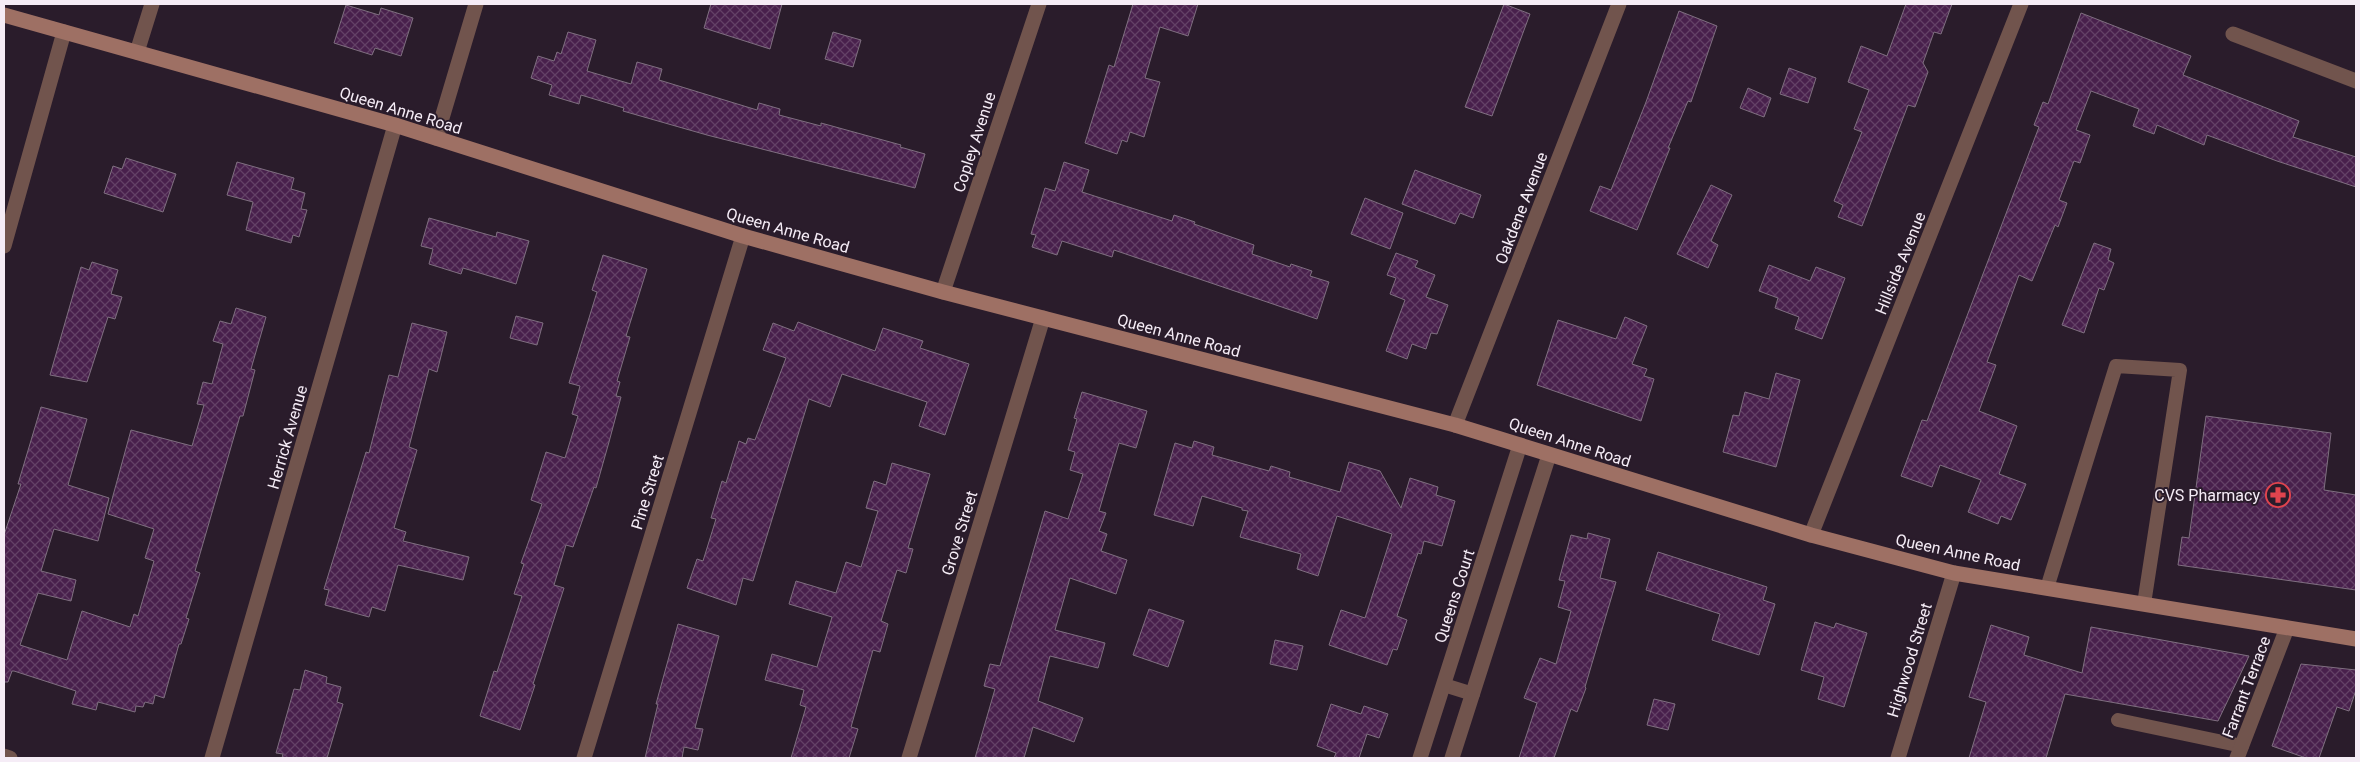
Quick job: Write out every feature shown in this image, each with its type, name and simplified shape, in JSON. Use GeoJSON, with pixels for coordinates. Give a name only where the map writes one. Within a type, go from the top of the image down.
{"type":"FeatureCollection","features":[{"type":"Feature","properties":{"kind":"street"},"geometry":{"type":"LineString","coordinates":[[137,52],[152,4]]}},
{"type":"Feature","properties":{"kind":"street"},"geometry":{"type":"LineString","coordinates":[[436,138],[476,4]]}},
{"type":"Feature","properties":{"kind":"street","name":"Copley Avenue"},"geometry":{"type":"LineString","coordinates":[[943,292],[1039,4]]}},
{"type":"Feature","properties":{"kind":"street","name":"Oakdene Avenue"},"geometry":{"type":"LineString","coordinates":[[1455,425],[1619,4]]}},
{"type":"Feature","properties":{"kind":"street","name":"Hillside Avenue"},"geometry":{"type":"LineString","coordinates":[[1811,535],[2021,4]]}},
{"type":"Feature","properties":{"kind":"street","name":"Queen Anne Road"},"geometry":{"type":"LineString","coordinates":[[4,15],[395,125],[743,236],[943,292],[1455,425],[1811,535],[1954,573],[2356,639]]}},
{"type":"Feature","properties":{"kind":"street"},"geometry":{"type":"LineString","coordinates":[[4,246],[64,32]]}},
{"type":"Feature","properties":{"kind":"street"},"geometry":{"type":"LineString","coordinates":[[2233,34],[2356,81]]}},
{"type":"Feature","properties":{"kind":"street","name":"Herrick Avenue"},"geometry":{"type":"LineString","coordinates":[[212,758],[395,125]]}},
{"type":"Feature","properties":{"kind":"street","name":"Pine Street"},"geometry":{"type":"LineString","coordinates":[[584,758],[743,236]]}},
{"type":"Feature","properties":{"kind":"street","name":"Grove Street"},"geometry":{"type":"LineString","coordinates":[[909,758],[1043,318]]}},
{"type":"Feature","properties":{"kind":"street","name":"Queens Court"},"geometry":{"type":"LineString","coordinates":[[1420,758],[1520,445]]}},
{"type":"Feature","properties":{"kind":"street"},"geometry":{"type":"LineString","coordinates":[[1452,758],[1549,455]]}},
{"type":"Feature","properties":{"kind":"street","name":"Highwood Street"},"geometry":{"type":"LineString","coordinates":[[1898,758],[1954,573]]}},
{"type":"Feature","properties":{"kind":"street","name":"Farrant Terrace"},"geometry":{"type":"LineString","coordinates":[[2240,752],[2287,628]]}},
{"type":"Feature","properties":{"kind":"street"},"geometry":{"type":"LineString","coordinates":[[4,756],[10,758]]}},
{"type":"Feature","properties":{"kind":"lane"},"geometry":{"type":"LineString","coordinates":[[2047,588],[2116,366],[2180,370],[2144,604]]}},
{"type":"Feature","properties":{"kind":"lane"},"geometry":{"type":"LineString","coordinates":[[1444,685],[1473,694]]}},
{"type":"Feature","properties":{"kind":"lane"},"geometry":{"type":"LineString","coordinates":[[2118,720],[2240,752]]}},
{"type":"Feature","properties":{"kind":"building"},"geometry":{"type":"Polygon","coordinates":[[[711,4],[782,4],[770,49],[704,28],[711,4]]]}},
{"type":"Feature","properties":{"kind":"building"},"geometry":{"type":"Polygon","coordinates":[[[1133,4],[1198,4],[1188,36],[1160,27],[1145,78],[1160,82],[1144,137],[1130,132],[1127,142],[1122,140],[1117,154],[1085,143],[1109,65],[1114,67],[1133,4]]]}},
{"type":"Feature","properties":{"kind":"building"},"geometry":{"type":"Polygon","coordinates":[[[1504,4],[1530,14],[1492,116],[1465,107],[1504,4]]]}},
{"type":"Feature","properties":{"kind":"building"},"geometry":{"type":"Polygon","coordinates":[[[1906,4],[1952,4],[1941,34],[1934,32],[1923,63],[1928,72],[1915,107],[1908,105],[1862,226],[1838,217],[1843,205],[1834,201],[1862,132],[1854,129],[1869,90],[1848,82],[1861,46],[1887,56],[1906,4]]]}},
{"type":"Feature","properties":{"kind":"building"},"geometry":{"type":"Polygon","coordinates":[[[346,5],[379,15],[381,8],[413,18],[401,56],[375,48],[372,55],[334,43],[346,5]]]}},
{"type":"Feature","properties":{"kind":"building"},"geometry":{"type":"Polygon","coordinates":[[[1679,11],[1717,26],[1691,102],[1688,101],[1668,148],[1670,148],[1637,230],[1590,211],[1600,186],[1611,190],[1679,11]]]}},
{"type":"Feature","properties":{"kind":"building"},"geometry":{"type":"Polygon","coordinates":[[[2081,13],[2191,56],[2183,75],[2299,121],[2293,137],[2356,157],[2356,187],[2207,135],[2204,145],[2157,125],[2154,134],[2133,126],[2139,109],[2091,91],[2076,130],[2090,135],[2080,163],[2074,161],[2059,200],[2067,203],[2058,227],[2055,225],[2032,281],[2019,275],[1987,362],[1996,365],[1979,411],[2017,426],[1999,474],[2026,484],[2011,520],[2001,516],[1998,524],[1968,512],[1981,480],[1940,465],[1932,487],[1901,476],[1922,420],[1927,421],[2039,127],[2034,125],[2043,102],[2048,104],[2081,13]]]}},
{"type":"Feature","properties":{"kind":"building"},"geometry":{"type":"Polygon","coordinates":[[[568,32],[596,40],[587,71],[631,84],[637,62],[662,69],[659,80],[757,110],[759,103],[780,109],[779,115],[821,126],[821,123],[901,145],[900,147],[925,154],[915,188],[707,135],[623,111],[624,108],[581,95],[579,104],[549,95],[552,85],[531,78],[538,56],[554,61],[557,52],[561,54],[568,32]]]}},
{"type":"Feature","properties":{"kind":"building"},"geometry":{"type":"Polygon","coordinates":[[[833,32],[861,40],[853,67],[825,59],[833,32]]]}},
{"type":"Feature","properties":{"kind":"building"},"geometry":{"type":"Polygon","coordinates":[[[1789,68],[1816,78],[1808,103],[1780,94],[1789,68]]]}},
{"type":"Feature","properties":{"kind":"building"},"geometry":{"type":"Polygon","coordinates":[[[1748,88],[1771,98],[1764,117],[1740,108],[1748,88]]]}},
{"type":"Feature","properties":{"kind":"building"},"geometry":{"type":"Polygon","coordinates":[[[126,158],[176,174],[163,212],[104,193],[113,166],[122,169],[126,158]]]}},
{"type":"Feature","properties":{"kind":"building"},"geometry":{"type":"Polygon","coordinates":[[[237,162],[294,178],[291,189],[305,193],[301,209],[307,210],[299,237],[293,235],[291,243],[246,230],[253,202],[227,195],[237,162]]]}},
{"type":"Feature","properties":{"kind":"building"},"geometry":{"type":"Polygon","coordinates":[[[1064,162],[1089,170],[1082,192],[1172,221],[1174,215],[1195,222],[1194,224],[1254,245],[1252,254],[1290,267],[1291,264],[1312,271],[1310,276],[1329,282],[1317,319],[1114,250],[1112,257],[1062,241],[1057,255],[1032,247],[1036,235],[1031,234],[1045,188],[1055,191],[1064,162]]]}},
{"type":"Feature","properties":{"kind":"building"},"geometry":{"type":"Polygon","coordinates":[[[1415,170],[1481,195],[1473,218],[1460,213],[1455,224],[1402,204],[1415,170]]]}},
{"type":"Feature","properties":{"kind":"building"},"geometry":{"type":"Polygon","coordinates":[[[1711,185],[1732,195],[1711,241],[1718,245],[1708,268],[1677,254],[1711,185]]]}},
{"type":"Feature","properties":{"kind":"building"},"geometry":{"type":"Polygon","coordinates":[[[1365,198],[1403,213],[1390,249],[1351,234],[1365,198]]]}},
{"type":"Feature","properties":{"kind":"building"},"geometry":{"type":"Polygon","coordinates":[[[429,218],[496,237],[497,232],[529,241],[516,284],[463,268],[461,274],[429,264],[433,249],[421,246],[429,218]]]}},
{"type":"Feature","properties":{"kind":"building"},"geometry":{"type":"Polygon","coordinates":[[[2094,243],[2111,249],[2108,260],[2114,263],[2104,290],[2099,288],[2084,333],[2062,325],[2094,243]]]}},
{"type":"Feature","properties":{"kind":"building"},"geometry":{"type":"Polygon","coordinates":[[[1396,253],[1418,261],[1415,267],[1435,275],[1426,297],[1448,305],[1437,334],[1431,333],[1426,349],[1412,344],[1407,359],[1386,351],[1405,300],[1390,294],[1396,278],[1387,275],[1396,253]]]}},
{"type":"Feature","properties":{"kind":"building"},"geometry":{"type":"Polygon","coordinates":[[[603,255],[647,269],[626,336],[630,337],[617,381],[620,382],[616,396],[621,397],[609,442],[596,488],[594,487],[573,547],[566,545],[554,585],[564,588],[520,730],[480,716],[494,671],[497,672],[522,596],[514,594],[524,564],[521,563],[542,504],[531,500],[546,452],[565,458],[578,416],[572,414],[580,386],[569,383],[597,292],[592,290],[603,255]]]}},
{"type":"Feature","properties":{"kind":"building"},"geometry":{"type":"Polygon","coordinates":[[[92,262],[118,270],[111,294],[122,297],[115,319],[108,317],[87,382],[50,375],[81,267],[89,270],[92,262]]]}},
{"type":"Feature","properties":{"kind":"building"},"geometry":{"type":"Polygon","coordinates":[[[1769,265],[1810,281],[1816,267],[1845,278],[1822,339],[1795,329],[1799,317],[1775,308],[1778,298],[1759,291],[1769,265]]]}},
{"type":"Feature","properties":{"kind":"building"},"geometry":{"type":"Polygon","coordinates":[[[236,308],[266,317],[251,369],[255,370],[243,416],[240,416],[195,571],[200,573],[186,618],[189,619],[181,644],[179,644],[164,698],[155,695],[153,704],[145,702],[143,707],[136,706],[135,712],[98,702],[96,710],[72,704],[76,691],[14,671],[12,671],[8,682],[4,682],[4,535],[21,484],[18,484],[41,407],[87,419],[68,485],[109,498],[98,541],[54,529],[41,571],[76,580],[71,601],[38,593],[20,645],[67,660],[82,611],[130,627],[134,614],[138,616],[154,561],[145,558],[154,529],[108,514],[131,430],[192,446],[204,405],[197,404],[203,382],[212,384],[223,344],[213,341],[220,321],[231,324],[236,308]]]}},
{"type":"Feature","properties":{"kind":"building"},"geometry":{"type":"Polygon","coordinates":[[[516,316],[543,323],[537,345],[510,338],[516,316]]]}},
{"type":"Feature","properties":{"kind":"building"},"geometry":{"type":"Polygon","coordinates":[[[1625,317],[1647,326],[1632,364],[1647,369],[1644,376],[1654,379],[1641,421],[1537,385],[1558,320],[1616,339],[1625,317]]]}},
{"type":"Feature","properties":{"kind":"building"},"geometry":{"type":"Polygon","coordinates":[[[798,322],[875,351],[883,328],[923,341],[920,348],[969,364],[945,435],[919,426],[927,402],[842,374],[830,407],[809,399],[753,581],[743,578],[736,605],[687,588],[697,559],[703,561],[716,519],[711,518],[722,481],[726,483],[739,441],[746,444],[748,438],[755,440],[786,358],[763,350],[773,323],[794,331],[798,322]]]}},
{"type":"Feature","properties":{"kind":"building"},"geometry":{"type":"Polygon","coordinates":[[[412,323],[447,332],[437,372],[429,369],[409,447],[417,450],[394,528],[406,532],[403,541],[469,557],[463,580],[398,565],[385,611],[372,607],[369,617],[325,605],[329,590],[324,589],[366,452],[369,453],[389,375],[398,377],[412,323]]]}},
{"type":"Feature","properties":{"kind":"building"},"geometry":{"type":"Polygon","coordinates":[[[1776,373],[1800,380],[1776,467],[1723,452],[1733,415],[1739,416],[1745,392],[1769,399],[1776,373]]]}},
{"type":"Feature","properties":{"kind":"building"},"geometry":{"type":"Polygon","coordinates":[[[1082,392],[1147,411],[1136,448],[1119,443],[1099,511],[1106,513],[1099,531],[1107,534],[1101,551],[1127,560],[1116,594],[1070,578],[1055,630],[1105,643],[1098,668],[1050,656],[1038,701],[1083,718],[1074,742],[1033,727],[1024,758],[975,758],[995,689],[984,686],[990,664],[1000,666],[1045,511],[1068,519],[1083,474],[1070,470],[1075,452],[1068,450],[1077,419],[1074,418],[1082,392]]]}},
{"type":"Feature","properties":{"kind":"building"},"geometry":{"type":"Polygon","coordinates":[[[2206,416],[2331,433],[2324,490],[2356,495],[2356,590],[2178,565],[2182,537],[2189,538],[2206,416]]]}},
{"type":"Feature","properties":{"kind":"building"},"geometry":{"type":"Polygon","coordinates":[[[1194,441],[1214,447],[1212,455],[1269,471],[1271,466],[1290,472],[1289,477],[1340,492],[1349,462],[1380,471],[1401,508],[1410,478],[1438,487],[1436,495],[1455,501],[1442,546],[1424,541],[1421,554],[1418,553],[1397,616],[1407,620],[1397,650],[1393,649],[1387,665],[1329,645],[1341,610],[1365,618],[1392,534],[1337,516],[1318,576],[1297,569],[1301,554],[1240,537],[1248,511],[1242,510],[1242,508],[1202,496],[1193,526],[1154,515],[1175,443],[1192,448],[1194,441]]]}},
{"type":"Feature","properties":{"kind":"building"},"geometry":{"type":"Polygon","coordinates":[[[892,463],[930,474],[908,548],[913,549],[906,573],[897,570],[881,621],[888,624],[880,652],[873,650],[851,727],[858,729],[849,758],[791,758],[806,707],[800,705],[804,690],[765,680],[772,654],[817,667],[832,617],[789,604],[796,581],[836,593],[846,562],[861,567],[878,511],[866,508],[874,481],[886,485],[892,463]]]}},
{"type":"Feature","properties":{"kind":"building"},"geometry":{"type":"Polygon","coordinates":[[[1588,533],[1610,539],[1600,578],[1616,582],[1586,688],[1577,712],[1571,709],[1554,758],[1519,758],[1537,703],[1524,698],[1540,658],[1556,664],[1571,611],[1558,607],[1565,581],[1559,580],[1571,535],[1587,539],[1588,533]]]}},
{"type":"Feature","properties":{"kind":"building"},"geometry":{"type":"Polygon","coordinates":[[[1658,552],[1767,587],[1763,600],[1775,604],[1759,655],[1712,640],[1720,614],[1646,590],[1658,552]]]}},
{"type":"Feature","properties":{"kind":"building"},"geometry":{"type":"Polygon","coordinates":[[[1149,609],[1184,621],[1168,667],[1133,655],[1149,609]]]}},
{"type":"Feature","properties":{"kind":"building"},"geometry":{"type":"Polygon","coordinates":[[[1815,622],[1834,628],[1836,623],[1867,633],[1844,707],[1818,699],[1824,677],[1801,670],[1815,622]]]}},
{"type":"Feature","properties":{"kind":"building"},"geometry":{"type":"Polygon","coordinates":[[[678,624],[719,636],[695,728],[703,729],[698,750],[684,747],[682,758],[645,758],[658,704],[656,704],[678,624]]]}},
{"type":"Feature","properties":{"kind":"building"},"geometry":{"type":"Polygon","coordinates":[[[1991,625],[2029,637],[2024,655],[2082,673],[2091,627],[2249,656],[2218,721],[2065,694],[2046,758],[1969,758],[1986,702],[1969,697],[1991,625]]]}},
{"type":"Feature","properties":{"kind":"building"},"geometry":{"type":"Polygon","coordinates":[[[1275,640],[1303,646],[1297,670],[1270,664],[1275,640]]]}},
{"type":"Feature","properties":{"kind":"building"},"geometry":{"type":"Polygon","coordinates":[[[2301,664],[2356,670],[2356,690],[2349,711],[2337,707],[2319,758],[2306,758],[2272,746],[2301,664]]]}},
{"type":"Feature","properties":{"kind":"building"},"geometry":{"type":"Polygon","coordinates":[[[305,670],[327,677],[326,683],[341,687],[337,702],[343,704],[327,758],[282,758],[283,754],[276,753],[294,689],[300,690],[305,670]]]}},
{"type":"Feature","properties":{"kind":"building"},"geometry":{"type":"Polygon","coordinates":[[[1654,699],[1675,704],[1668,730],[1647,725],[1654,699]]]}},
{"type":"Feature","properties":{"kind":"building"},"geometry":{"type":"Polygon","coordinates":[[[1331,704],[1361,714],[1364,706],[1388,714],[1379,738],[1367,734],[1359,758],[1334,758],[1336,753],[1317,746],[1331,704]]]}},
{"type":"Feature","properties":{"kind":"place","name":"CVS Pharmacy"},"geometry":{"type":"Point","coordinates":[2278,495]}}]}
